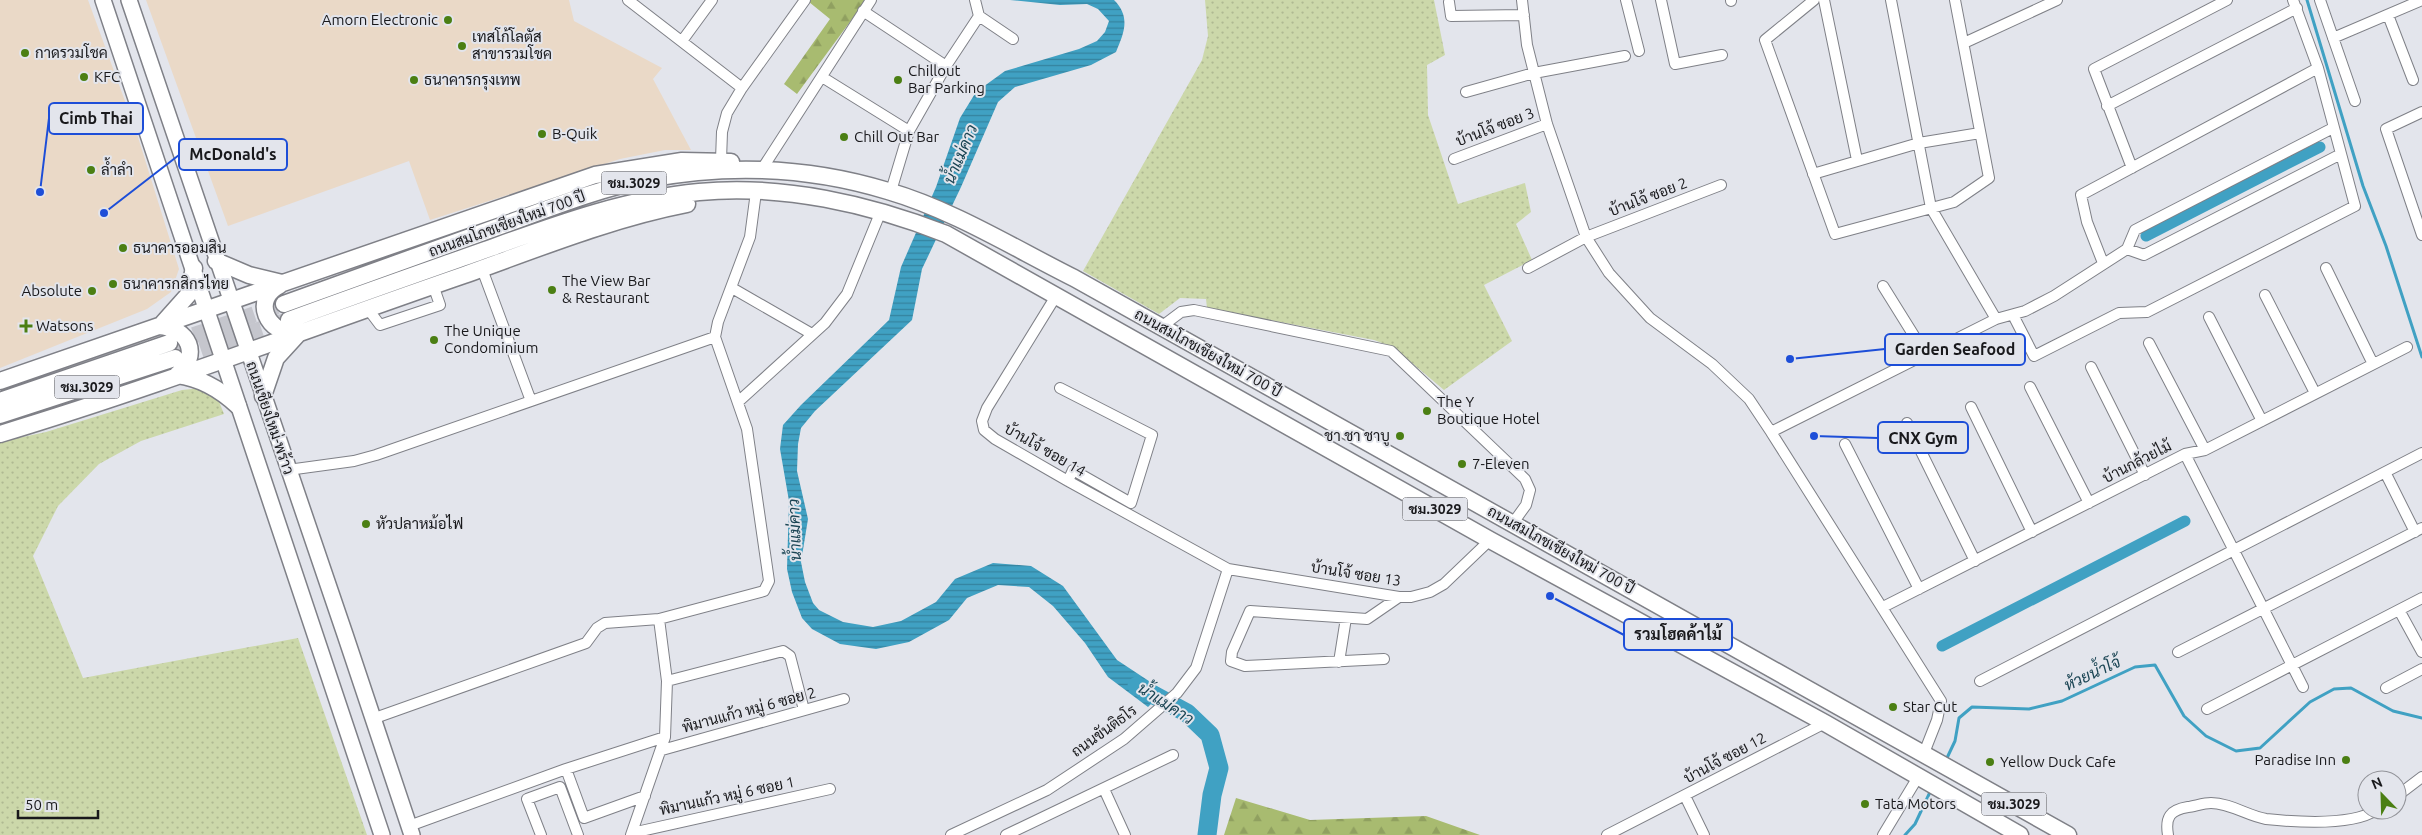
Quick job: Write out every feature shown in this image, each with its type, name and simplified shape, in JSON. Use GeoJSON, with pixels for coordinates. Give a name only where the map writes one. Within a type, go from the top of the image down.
{"type":"FeatureCollection","features":[{"type":"Feature","properties":{"kind":"main road","name":"ถนนเชียงใหม่-พร้าว"},"geometry":{"type":"LineString","coordinates":[[103,0],[208,309],[238,406],[382,835]]}},
{"type":"Feature","properties":{"kind":"main road","name":"ถนนเชียงใหม่-พร้าว"},"geometry":{"type":"LineString","coordinates":[[129,0],[216,261],[375,718],[411,830]]}},
{"type":"Feature","properties":{"kind":"main road"},"geometry":{"type":"LineString","coordinates":[[0,380],[595,175],[653,164],[682,161],[721,160],[762,169]]}},
{"type":"Feature","properties":{"kind":"main road","name":"ถนนสมโภชเชียงใหม่ 700 ปี"},"geometry":{"type":"LineString","coordinates":[[284,304],[616,187],[674,175],[762,169],[829,176],[891,191],[954,217],[1161,327],[2068,835]]}},
{"type":"Feature","properties":{"kind":"main road","name":"ถนนสมโภชเชียงใหม่ 700 ปี"},"geometry":{"type":"LineString","coordinates":[[294,326],[586,215],[668,196],[700,192],[751,192],[809,197],[881,211],[946,234],[1490,540],[1825,723],[2020,835]]}},
{"type":"Feature","properties":{"kind":"main road"},"geometry":{"type":"LineString","coordinates":[[0,434],[224,359],[247,350],[294,326],[368,308],[632,217],[751,192]]}},
{"type":"Feature","properties":{"kind":"main road"},"geometry":{"type":"LineString","coordinates":[[216,261],[249,276],[283,283]]}},
{"type":"Feature","properties":{"kind":"main road"},"geometry":{"type":"LineString","coordinates":[[159,326],[188,295],[194,268]]}},
{"type":"Feature","properties":{"kind":"main road"},"geometry":{"type":"LineString","coordinates":[[283,283],[276,287],[266,300],[266,316],[276,329],[283,332],[294,326]]}},
{"type":"Feature","properties":{"kind":"main road"},"geometry":{"type":"LineString","coordinates":[[159,326],[176,329],[187,340],[190,356],[188,364],[176,376]]}},
{"type":"Feature","properties":{"kind":"main road"},"geometry":{"type":"LineString","coordinates":[[263,396],[276,358],[294,326]]}},
{"type":"Feature","properties":{"kind":"main road","name":"ชม.3029"},"geometry":{"type":"LineString","coordinates":[[0,401],[172,351],[0,415]]}},
{"type":"Feature","properties":{"kind":"main road"},"geometry":{"type":"LineString","coordinates":[[176,376],[188,377],[206,383],[223,392],[238,406]]}},
{"type":"Feature","properties":{"kind":"street"},"geometry":{"type":"LineString","coordinates":[[628,0],[742,88]]}},
{"type":"Feature","properties":{"kind":"street"},"geometry":{"type":"LineString","coordinates":[[682,41],[712,0]]}},
{"type":"Feature","properties":{"kind":"street"},"geometry":{"type":"LineString","coordinates":[[721,160],[722,132],[727,113],[742,88],[804,0]]}},
{"type":"Feature","properties":{"kind":"street"},"geometry":{"type":"LineString","coordinates":[[762,169],[872,0]]}},
{"type":"Feature","properties":{"kind":"street"},"geometry":{"type":"LineString","coordinates":[[891,191],[909,131],[946,66],[978,16],[975,0]]}},
{"type":"Feature","properties":{"kind":"street"},"geometry":{"type":"LineString","coordinates":[[1522,0],[1527,45],[1547,124],[1586,237],[1609,273],[1650,318],[1712,364],[1749,399],[1771,432],[1941,701],[1931,757]]}},
{"type":"Feature","properties":{"kind":"street"},"geometry":{"type":"LineString","coordinates":[[1626,0],[1639,51]]}},
{"type":"Feature","properties":{"kind":"street"},"geometry":{"type":"LineString","coordinates":[[1661,0],[1675,64],[1722,56]]}},
{"type":"Feature","properties":{"kind":"street"},"geometry":{"type":"LineString","coordinates":[[1814,0],[1765,40],[1835,234],[1954,202],[1989,178],[1955,0]]}},
{"type":"Feature","properties":{"kind":"street"},"geometry":{"type":"LineString","coordinates":[[1824,0],[1857,160]]}},
{"type":"Feature","properties":{"kind":"street"},"geometry":{"type":"LineString","coordinates":[[1891,0],[1931,208],[1996,319]]}},
{"type":"Feature","properties":{"kind":"street"},"geometry":{"type":"LineString","coordinates":[[1964,43],[2057,0]]}},
{"type":"Feature","properties":{"kind":"street"},"geometry":{"type":"LineString","coordinates":[[2132,168],[2094,69],[2227,0]]}},
{"type":"Feature","properties":{"kind":"street"},"geometry":{"type":"LineString","coordinates":[[2320,0],[2355,101]]}},
{"type":"Feature","properties":{"kind":"street"},"geometry":{"type":"LineString","coordinates":[[2333,38],[2422,0]]}},
{"type":"Feature","properties":{"kind":"street"},"geometry":{"type":"LineString","coordinates":[[1450,2],[1451,16],[1524,15]]}},
{"type":"Feature","properties":{"kind":"street"},"geometry":{"type":"LineString","coordinates":[[2013,315],[2034,356],[2119,313],[2147,312],[2355,206],[2318,68],[2295,4],[2107,106]]}},
{"type":"Feature","properties":{"kind":"street"},"geometry":{"type":"LineString","coordinates":[[863,12],[946,66]]}},
{"type":"Feature","properties":{"kind":"street"},"geometry":{"type":"LineString","coordinates":[[2388,15],[2413,80]]}},
{"type":"Feature","properties":{"kind":"street"},"geometry":{"type":"LineString","coordinates":[[978,16],[1013,39]]}},
{"type":"Feature","properties":{"kind":"street"},"geometry":{"type":"LineString","coordinates":[[1466,92],[1534,73],[1625,56]]}},
{"type":"Feature","properties":{"kind":"street"},"geometry":{"type":"LineString","coordinates":[[2103,263],[2087,222],[2081,195],[2318,68]]}},
{"type":"Feature","properties":{"kind":"street"},"geometry":{"type":"LineString","coordinates":[[822,77],[909,131]]}},
{"type":"Feature","properties":{"kind":"street"},"geometry":{"type":"LineString","coordinates":[[2422,112],[2386,129],[2422,236]]}},
{"type":"Feature","properties":{"kind":"street","name":"บ้านโจ้ ซอย 3"},"geometry":{"type":"LineString","coordinates":[[1454,158],[1547,124]]}},
{"type":"Feature","properties":{"kind":"street"},"geometry":{"type":"LineString","coordinates":[[1771,432],[1996,319],[2025,311],[2054,296],[2103,263],[2128,249],[2135,230],[2333,128]]}},
{"type":"Feature","properties":{"kind":"street"},"geometry":{"type":"LineString","coordinates":[[1813,174],[1919,143],[1980,133]]}},
{"type":"Feature","properties":{"kind":"street"},"geometry":{"type":"LineString","coordinates":[[2128,249],[2144,255],[2340,154]]}},
{"type":"Feature","properties":{"kind":"street","name":"บ้านโจ้ ซอย 2"},"geometry":{"type":"LineString","coordinates":[[1528,268],[1586,237],[1721,185]]}},
{"type":"Feature","properties":{"kind":"street"},"geometry":{"type":"LineString","coordinates":[[375,718],[586,643],[597,628],[605,623],[660,619],[764,591],[769,581],[750,446],[738,402],[715,337],[718,322],[750,237],[751,192]]}},
{"type":"Feature","properties":{"kind":"street"},"geometry":{"type":"LineString","coordinates":[[738,402],[825,323],[847,294],[881,211]]}},
{"type":"Feature","properties":{"kind":"street"},"geometry":{"type":"LineString","coordinates":[[482,268],[531,401]]}},
{"type":"Feature","properties":{"kind":"street"},"geometry":{"type":"LineString","coordinates":[[2326,268],[2373,364]]}},
{"type":"Feature","properties":{"kind":"street"},"geometry":{"type":"LineString","coordinates":[[1883,286],[1926,354]]}},
{"type":"Feature","properties":{"kind":"street"},"geometry":{"type":"LineString","coordinates":[[732,288],[812,334]]}},
{"type":"Feature","properties":{"kind":"street"},"geometry":{"type":"LineString","coordinates":[[2265,295],[2315,393]]}},
{"type":"Feature","properties":{"kind":"street","name":"บ้านโจ้ ซอย 14"},"geometry":{"type":"LineString","coordinates":[[1056,296],[988,408],[982,421],[984,430],[995,439],[1068,481],[1228,569]]}},
{"type":"Feature","properties":{"kind":"street"},"geometry":{"type":"LineString","coordinates":[[1161,327],[1181,312],[1194,310],[1391,351],[1525,479],[1530,490],[1526,504],[1513,523]]}},
{"type":"Feature","properties":{"kind":"street"},"geometry":{"type":"LineString","coordinates":[[2209,317],[2262,421]]}},
{"type":"Feature","properties":{"kind":"street"},"geometry":{"type":"LineString","coordinates":[[288,470],[354,461],[376,455],[715,337]]}},
{"type":"Feature","properties":{"kind":"street"},"geometry":{"type":"LineString","coordinates":[[2148,343],[2205,450]]}},
{"type":"Feature","properties":{"kind":"street","name":"บ้านกล้วยไม้"},"geometry":{"type":"LineString","coordinates":[[1883,608],[2185,454],[2205,450],[2407,347]]}},
{"type":"Feature","properties":{"kind":"street"},"geometry":{"type":"LineString","coordinates":[[2091,367],[2145,475]]}},
{"type":"Feature","properties":{"kind":"street"},"geometry":{"type":"LineString","coordinates":[[2030,387],[2089,504]]}},
{"type":"Feature","properties":{"kind":"street"},"geometry":{"type":"LineString","coordinates":[[1060,388],[1152,435],[1131,503],[1073,470],[1068,481]]}},
{"type":"Feature","properties":{"kind":"street"},"geometry":{"type":"LineString","coordinates":[[1970,407],[2032,532]]}},
{"type":"Feature","properties":{"kind":"street"},"geometry":{"type":"LineString","coordinates":[[1907,423],[1975,561]]}},
{"type":"Feature","properties":{"kind":"street"},"geometry":{"type":"LineString","coordinates":[[1845,444],[1918,589]]}},
{"type":"Feature","properties":{"kind":"street"},"geometry":{"type":"LineString","coordinates":[[1980,681],[2422,453]]}},
{"type":"Feature","properties":{"kind":"street"},"geometry":{"type":"LineString","coordinates":[[2185,454],[2302,687]]}},
{"type":"Feature","properties":{"kind":"street"},"geometry":{"type":"LineString","coordinates":[[2178,652],[2418,530],[2385,472]]}},
{"type":"Feature","properties":{"kind":"street","name":"บ้านโจ้ ซอย 13"},"geometry":{"type":"LineString","coordinates":[[1228,569],[1398,597],[1430,592],[1444,584],[1490,540]]}},
{"type":"Feature","properties":{"kind":"street","name":"ถนนขันติธโร"},"geometry":{"type":"LineString","coordinates":[[953,835],[1047,790],[1124,739],[1177,693],[1196,668],[1228,569]]}},
{"type":"Feature","properties":{"kind":"street"},"geometry":{"type":"LineString","coordinates":[[1384,659],[1246,666],[1231,661],[1232,652],[1250,611],[1367,620],[1398,597]]}},
{"type":"Feature","properties":{"kind":"street"},"geometry":{"type":"LineString","coordinates":[[2207,709],[2422,598]]}},
{"type":"Feature","properties":{"kind":"street"},"geometry":{"type":"LineString","coordinates":[[2399,610],[2422,652]]}},
{"type":"Feature","properties":{"kind":"street"},"geometry":{"type":"LineString","coordinates":[[1339,662],[1346,618]]}},
{"type":"Feature","properties":{"kind":"street"},"geometry":{"type":"LineString","coordinates":[[631,834],[665,737],[667,681],[660,619]]}},
{"type":"Feature","properties":{"kind":"street"},"geometry":{"type":"LineString","coordinates":[[667,681],[783,651],[790,656],[804,710]]}},
{"type":"Feature","properties":{"kind":"street"},"geometry":{"type":"LineString","coordinates":[[2386,688],[2422,669]]}},
{"type":"Feature","properties":{"kind":"street","name":"พิมานแก้ว หมู่ 6 ซอย 2"},"geometry":{"type":"LineString","coordinates":[[662,750],[844,699]]}},
{"type":"Feature","properties":{"kind":"street","name":"บ้านโจ้ ซอย 12"},"geometry":{"type":"LineString","coordinates":[[1607,835],[1825,723]]}},
{"type":"Feature","properties":{"kind":"street"},"geometry":{"type":"LineString","coordinates":[[411,830],[521,785],[665,737]]}},
{"type":"Feature","properties":{"kind":"street"},"geometry":{"type":"LineString","coordinates":[[1006,835],[1173,755]]}},
{"type":"Feature","properties":{"kind":"street"},"geometry":{"type":"LineString","coordinates":[[566,769],[584,818],[645,796]]}},
{"type":"Feature","properties":{"kind":"street"},"geometry":{"type":"LineString","coordinates":[[2407,788],[2422,777]]}},
{"type":"Feature","properties":{"kind":"street"},"geometry":{"type":"LineString","coordinates":[[1883,835],[1921,779]]}},
{"type":"Feature","properties":{"kind":"street"},"geometry":{"type":"LineString","coordinates":[[521,785],[541,835]]}},
{"type":"Feature","properties":{"kind":"street"},"geometry":{"type":"LineString","coordinates":[[527,799],[560,786],[578,835]]}},
{"type":"Feature","properties":{"kind":"street","name":"พิมานแก้ว หมู่ 6 ซอย 1"},"geometry":{"type":"LineString","coordinates":[[631,834],[830,789]]}},
{"type":"Feature","properties":{"kind":"street"},"geometry":{"type":"LineString","coordinates":[[1104,789],[1124,835]]}},
{"type":"Feature","properties":{"kind":"street"},"geometry":{"type":"LineString","coordinates":[[1685,796],[1704,835]]}},
{"type":"Feature","properties":{"kind":"street"},"geometry":{"type":"LineString","coordinates":[[2168,835],[2168,815],[2175,809],[2211,803],[2265,818],[2324,821],[2357,817]]}},
{"type":"Feature","properties":{"kind":"shaded area"},"geometry":{"type":"Polygon","coordinates":[[[0,0],[88,0],[137,134],[179,269],[171,292],[147,309],[0,368],[0,0]]]}},
{"type":"Feature","properties":{"kind":"shaded area"},"geometry":{"type":"Polygon","coordinates":[[[146,0],[569,0],[574,21],[662,68],[653,79],[691,150],[665,150],[620,159],[430,220],[409,161],[228,226],[146,0]]]}},
{"type":"Feature","properties":{"kind":"green space"},"geometry":{"type":"Polygon","coordinates":[[[811,0],[866,0],[797,94],[784,84],[830,19],[809,2],[811,0]]]}},
{"type":"Feature","properties":{"kind":"green space"},"geometry":{"type":"Polygon","coordinates":[[[1205,0],[1434,0],[1445,55],[1427,65],[1428,115],[1458,204],[1525,183],[1531,212],[1516,224],[1532,260],[1484,285],[1512,341],[1444,390],[1393,347],[1374,340],[1207,308],[1206,299],[1180,298],[1159,314],[1083,271],[1202,60],[1208,36],[1205,0]]]}},
{"type":"Feature","properties":{"kind":"green space"},"geometry":{"type":"Polygon","coordinates":[[[202,388],[216,394],[224,414],[141,441],[99,464],[58,506],[33,556],[83,678],[298,638],[367,835],[0,835],[0,442],[46,432],[182,390],[202,388]]]}},
{"type":"Feature","properties":{"kind":"green space"},"geometry":{"type":"Polygon","coordinates":[[[1236,798],[1310,820],[1426,816],[1480,835],[1224,835],[1236,798]]]}},
{"type":"Feature","properties":{"kind":"water"},"geometry":{"type":"Polygon","coordinates":[[[1010,0],[1114,0],[1123,13],[1124,19],[1123,32],[1116,52],[1091,65],[1015,87],[998,102],[961,187],[922,269],[912,320],[815,411],[801,428],[798,444],[797,471],[808,519],[801,562],[805,582],[813,603],[819,610],[843,622],[873,627],[901,621],[936,602],[955,579],[993,563],[1031,566],[1063,586],[1117,660],[1164,691],[1148,707],[1108,677],[1085,643],[1053,606],[1029,587],[998,585],[967,598],[949,620],[909,642],[876,649],[840,644],[812,629],[802,618],[792,592],[787,569],[789,501],[780,449],[783,425],[801,405],[889,320],[901,267],[936,187],[960,118],[976,92],[1005,71],[1079,49],[1097,41],[1105,32],[1109,21],[1098,9],[1087,4],[1060,5],[1010,0]]]}},
{"type":"Feature","properties":{"kind":"waterway"},"geometry":{"type":"LineString","coordinates":[[2307,0],[2363,186],[2386,246],[2422,357]]}},
{"type":"Feature","properties":{"kind":"waterway"},"geometry":{"type":"LineString","coordinates":[[2146,236],[2320,147]]}},
{"type":"Feature","properties":{"kind":"waterway"},"geometry":{"type":"LineString","coordinates":[[1942,646],[2185,521]]}},
{"type":"Feature","properties":{"kind":"waterway","name":"ห้วยน้ำโจ้"},"geometry":{"type":"LineString","coordinates":[[1946,760],[1955,741],[1959,718],[1972,707],[2029,709],[2062,701],[2135,667],[2155,665],[2184,716],[2206,736],[2236,751],[2260,748],[2310,702],[2334,689],[2351,688],[2393,711],[2422,718]]}},
{"type":"Feature","properties":{"kind":"waterway","name":"น้ำแม่คาว"},"geometry":{"type":"LineString","coordinates":[[1137,686],[1187,713],[1210,735],[1219,768],[1212,795],[1207,835]]}},
{"type":"Feature","properties":{"kind":"waterway","name":"ห้วยน้ำโจ้"},"geometry":{"type":"LineString","coordinates":[[1905,835],[1915,824],[1931,790]]}},
{"type":"Feature","properties":{"kind":"tunnel"},"geometry":{"type":"LineString","coordinates":[[171,343],[284,304]]}},
{"type":"Feature","properties":{"kind":"tunnel"},"geometry":{"type":"LineString","coordinates":[[178,357],[285,321]]}},
{"type":"Feature","properties":{"kind":"place","name":"Amorn Electronic"},"geometry":{"type":"Point","coordinates":[448,20]}},
{"type":"Feature","properties":{"kind":"place","name":"เทสโก้โลตัส สาขารวมโชค"},"geometry":{"type":"Point","coordinates":[462,46]}},
{"type":"Feature","properties":{"kind":"place","name":"กาดรวมโชค"},"geometry":{"type":"Point","coordinates":[25,53]}},
{"type":"Feature","properties":{"kind":"place","name":"KFC"},"geometry":{"type":"Point","coordinates":[84,77]}},
{"type":"Feature","properties":{"kind":"place","name":"ธนาคารกรุงเทพ"},"geometry":{"type":"Point","coordinates":[414,80]}},
{"type":"Feature","properties":{"kind":"place","name":"Chillout Bar Parking"},"geometry":{"type":"Point","coordinates":[898,80]}},
{"type":"Feature","properties":{"kind":"place","name":"B-Quik"},"geometry":{"type":"Point","coordinates":[542,134]}},
{"type":"Feature","properties":{"kind":"place","name":"Chill Out Bar"},"geometry":{"type":"Point","coordinates":[844,137]}},
{"type":"Feature","properties":{"kind":"place","name":"ล้ำลำ"},"geometry":{"type":"Point","coordinates":[91,170]}},
{"type":"Feature","properties":{"kind":"place","name":"Cimb Thai"},"geometry":{"type":"Point","coordinates":[40,192]}},
{"type":"Feature","properties":{"kind":"place","name":"McDonald's"},"geometry":{"type":"Point","coordinates":[104,213]}},
{"type":"Feature","properties":{"kind":"place","name":"ธนาคารออมสิน"},"geometry":{"type":"Point","coordinates":[123,248]}},
{"type":"Feature","properties":{"kind":"place","name":"ธนาคารกสิกรไทย"},"geometry":{"type":"Point","coordinates":[113,284]}},
{"type":"Feature","properties":{"kind":"place","name":"The View Bar & Restaurant"},"geometry":{"type":"Point","coordinates":[552,290]}},
{"type":"Feature","properties":{"kind":"place","name":"Absolute"},"geometry":{"type":"Point","coordinates":[92,291]}},
{"type":"Feature","properties":{"kind":"place","name":"Watsons"},"geometry":{"type":"Point","coordinates":[26,326]}},
{"type":"Feature","properties":{"kind":"place","name":"The Unique Condominium"},"geometry":{"type":"Point","coordinates":[434,340]}},
{"type":"Feature","properties":{"kind":"place","name":"Garden Seafood"},"geometry":{"type":"Point","coordinates":[1790,359]}},
{"type":"Feature","properties":{"kind":"place","name":"The Y Boutique Hotel"},"geometry":{"type":"Point","coordinates":[1427,411]}},
{"type":"Feature","properties":{"kind":"place","name":"ชา ชา ชาบู"},"geometry":{"type":"Point","coordinates":[1400,436]}},
{"type":"Feature","properties":{"kind":"place","name":"CNX Gym"},"geometry":{"type":"Point","coordinates":[1814,436]}},
{"type":"Feature","properties":{"kind":"place","name":"7-Eleven"},"geometry":{"type":"Point","coordinates":[1462,464]}},
{"type":"Feature","properties":{"kind":"place","name":"หัวปลาหม้อไฟ"},"geometry":{"type":"Point","coordinates":[366,524]}},
{"type":"Feature","properties":{"kind":"place","name":"รวมโฮคค้าไม้"},"geometry":{"type":"Point","coordinates":[1550,596]}},
{"type":"Feature","properties":{"kind":"place","name":"Star Cut"},"geometry":{"type":"Point","coordinates":[1893,707]}},
{"type":"Feature","properties":{"kind":"place","name":"Paradise Inn"},"geometry":{"type":"Point","coordinates":[2346,760]}},
{"type":"Feature","properties":{"kind":"place","name":"Yellow Duck Cafe"},"geometry":{"type":"Point","coordinates":[1990,762]}},
{"type":"Feature","properties":{"kind":"place","name":"Tata Motors"},"geometry":{"type":"Point","coordinates":[1865,804]}}]}
